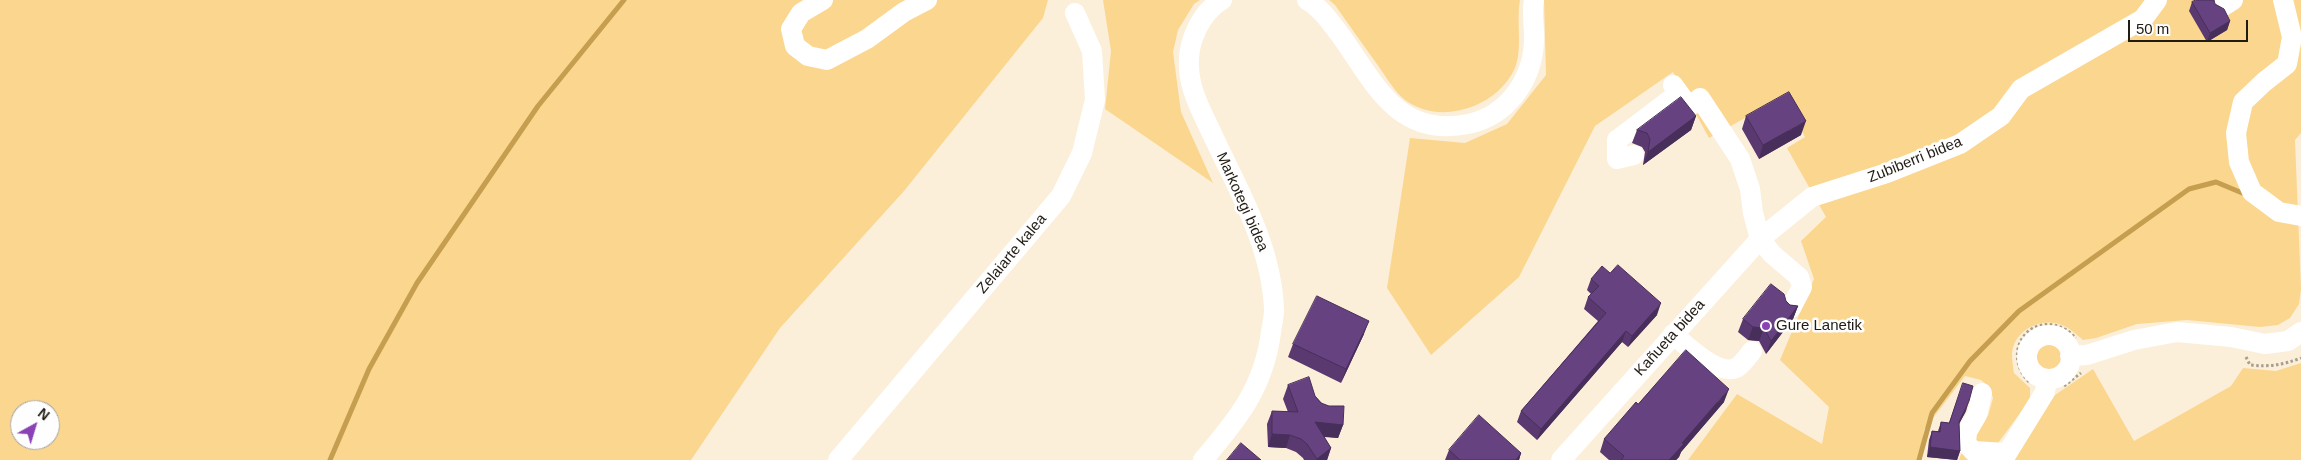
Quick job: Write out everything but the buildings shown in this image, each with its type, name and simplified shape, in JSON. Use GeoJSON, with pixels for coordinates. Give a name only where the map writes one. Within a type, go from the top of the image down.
{"type":"FeatureCollection","features":[{"type":"Feature","properties":{"kind":"street"},"geometry":{"type":"LineString","coordinates":[[823,0],[802,13],[791,29],[795,46],[808,56],[828,60],[866,39],[904,12],[926,0]]}},
{"type":"Feature","properties":{"kind":"street","name":"Markotegi bidea"},"geometry":{"type":"LineString","coordinates":[[1203,460],[1225,434],[1254,393],[1268,354],[1274,311],[1267,258],[1251,218],[1193,93],[1188,68],[1191,42],[1202,20],[1222,0]]}},
{"type":"Feature","properties":{"kind":"street"},"geometry":{"type":"LineString","coordinates":[[1307,0],[1314,4],[1332,25],[1386,100],[1403,115],[1427,124],[1454,127],[1480,122],[1503,108],[1521,89],[1531,64],[1534,41],[1532,12],[1534,0]]}},
{"type":"Feature","properties":{"kind":"street","name":"Zubiberri bidea"},"geometry":{"type":"LineString","coordinates":[[1784,220],[1812,197],[1887,173],[1960,144],[2001,116],[2021,89],[2143,19],[2157,0]]}},
{"type":"Feature","properties":{"kind":"street"},"geometry":{"type":"LineString","coordinates":[[2283,0],[2292,37],[2287,64],[2243,102],[2236,133],[2239,162],[2252,192],[2279,212],[2301,216]]}},
{"type":"Feature","properties":{"kind":"street","name":"Zelaiarte kalea"},"geometry":{"type":"LineString","coordinates":[[838,460],[1061,196],[1082,153],[1095,100],[1092,51],[1075,13]]}},
{"type":"Feature","properties":{"kind":"street"},"geometry":{"type":"LineString","coordinates":[[1634,155],[1617,159],[1617,140],[1676,89],[1689,107],[1700,98],[1740,159],[1750,188],[1752,213],[1760,238],[1777,259],[1798,277],[1802,287],[1791,308]]}},
{"type":"Feature","properties":{"kind":"street","name":"Kañueta bidea"},"geometry":{"type":"LineString","coordinates":[[1561,460],[1760,238],[1784,220]]}},
{"type":"Feature","properties":{"kind":"street"},"geometry":{"type":"LineString","coordinates":[[2070,356],[2087,355],[2134,340],[2177,332],[2231,337],[2265,344],[2288,341],[2301,332]]}},
{"type":"Feature","properties":{"kind":"street"},"geometry":{"type":"LineString","coordinates":[[1673,334],[1704,359],[1716,366],[1728,369],[1736,368],[1752,351]]}},
{"type":"Feature","properties":{"kind":"street"},"geometry":{"type":"LineString","coordinates":[[1982,393],[1977,415],[1967,432],[1966,442],[1974,452],[2005,457],[2045,392],[2054,384],[2061,375],[2067,370],[2070,356],[2067,344],[2056,336],[2042,336],[2031,343],[2026,358],[2028,366],[2037,376],[2054,384]]}},
{"type":"Feature","properties":{"kind":"path"},"geometry":{"type":"LineString","coordinates":[[2244,351],[2250,365],[2269,367],[2286,364],[2301,358]]}},
{"type":"Feature","properties":{"kind":"path"},"geometry":{"type":"LineString","coordinates":[[2054,384],[2087,370]]}},
{"type":"Feature","properties":{"kind":"shaded area"},"geometry":{"type":"Polygon","coordinates":[[[0,0],[1048,0],[1043,18],[904,191],[780,328],[691,460],[0,460],[0,0]]]}},
{"type":"Feature","properties":{"kind":"shaded area"},"geometry":{"type":"Polygon","coordinates":[[[1103,0],[1200,0],[1194,4],[1178,30],[1173,52],[1181,112],[1213,183],[1105,109],[1111,51],[1103,0]]]}},
{"type":"Feature","properties":{"kind":"shaded area"},"geometry":{"type":"Polygon","coordinates":[[[1329,0],[1520,0],[1519,52],[1515,68],[1508,81],[1498,91],[1474,106],[1448,112],[1421,109],[1405,100],[1398,93],[1335,5],[1329,0]]]}},
{"type":"Feature","properties":{"kind":"shaded area"},"geometry":{"type":"Polygon","coordinates":[[[1544,0],[2301,0],[2301,133],[2295,140],[2301,289],[2299,304],[2290,318],[2278,325],[2260,327],[2187,320],[2137,324],[2096,338],[2083,340],[2069,329],[2056,323],[2039,324],[2031,327],[2018,338],[2012,354],[2014,373],[2030,388],[2030,400],[1995,447],[1972,443],[1978,424],[1988,416],[1993,398],[1989,387],[1981,380],[1965,376],[1924,430],[1920,460],[1688,460],[1737,394],[1822,444],[1829,407],[1780,360],[1814,279],[1801,241],[1826,217],[1787,148],[1805,137],[1783,97],[1709,138],[1673,72],[1595,126],[1519,277],[1431,355],[1387,288],[1410,138],[1465,143],[1507,124],[1546,75],[1544,0]]]}},
{"type":"Feature","properties":{"kind":"shaded area"},"geometry":{"type":"Polygon","coordinates":[[[2049,343],[2058,347],[2062,356],[2058,365],[2049,369],[2040,365],[2036,356],[2040,347],[2049,343]]]}},
{"type":"Feature","properties":{"kind":"shaded area"},"geometry":{"type":"Polygon","coordinates":[[[2301,363],[2301,460],[1959,460],[1961,454],[2009,459],[2031,424],[2055,395],[2093,369],[2134,441],[2231,386],[2243,368],[2276,371],[2301,363]]]}},
{"type":"Feature","properties":{"kind":"waterway"},"geometry":{"type":"LineString","coordinates":[[330,460],[369,369],[417,283],[538,106],[624,0]]}},
{"type":"Feature","properties":{"kind":"waterway"},"geometry":{"type":"LineString","coordinates":[[1919,460],[1932,413],[1970,361],[2019,311],[2189,189],[2216,182],[2247,195]]}},
{"type":"Feature","properties":{"kind":"place","name":"Gure Lanetik"},"geometry":{"type":"Point","coordinates":[1766,326]}}]}
